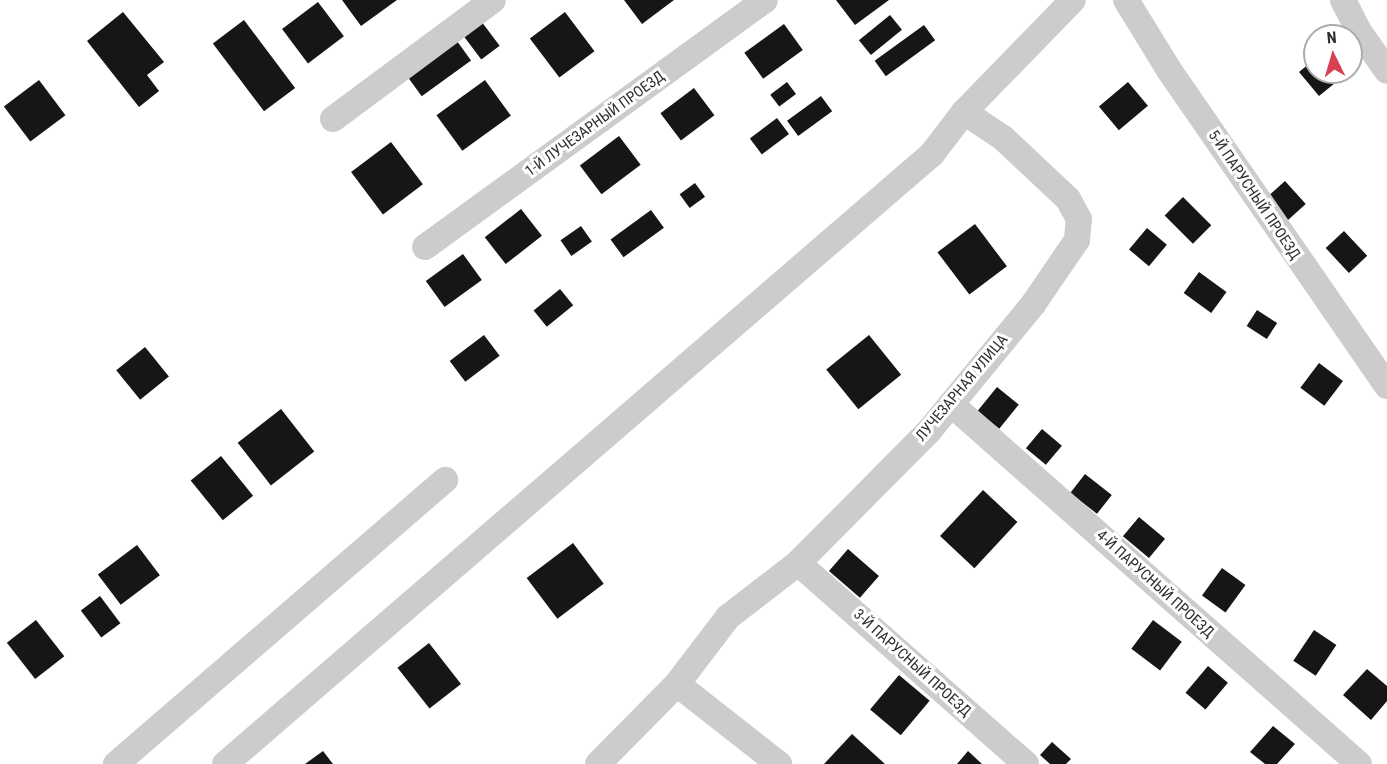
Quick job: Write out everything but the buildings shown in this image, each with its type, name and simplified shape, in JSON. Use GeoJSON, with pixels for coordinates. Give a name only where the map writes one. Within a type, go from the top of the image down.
{"type":"FeatureCollection","features":[{"type":"Feature","properties":{"kind":"street"},"geometry":{"type":"LineString","coordinates":[[333,119],[493,0]]}},
{"type":"Feature","properties":{"kind":"street","name":"1-Й ЛУЧЕЗАРНЫЙ ПРОЕЗД"},"geometry":{"type":"LineString","coordinates":[[425,247],[765,0]]}},
{"type":"Feature","properties":{"kind":"street"},"geometry":{"type":"LineString","coordinates":[[225,764],[932,154],[964,112],[1073,0]]}},
{"type":"Feature","properties":{"kind":"street","name":"5-Й ПАРУСНЫЙ ПРОЕЗД"},"geometry":{"type":"LineString","coordinates":[[1126,0],[1175,80],[1387,386]]}},
{"type":"Feature","properties":{"kind":"street"},"geometry":{"type":"LineString","coordinates":[[1343,0],[1358,30],[1387,71]]}},
{"type":"Feature","properties":{"kind":"street","name":"ЛУЧЕЗАРНАЯ УЛИЦА"},"geometry":{"type":"LineString","coordinates":[[598,764],[677,684],[728,617],[798,563],[951,404],[1034,303],[1077,240],[1079,219],[1068,199],[1003,138],[964,112]]}},
{"type":"Feature","properties":{"kind":"street","name":"4-Й ПАРУСНЫЙ ПРОЕЗД"},"geometry":{"type":"LineString","coordinates":[[951,404],[1359,764]]}},
{"type":"Feature","properties":{"kind":"street"},"geometry":{"type":"LineString","coordinates":[[116,764],[445,480]]}},
{"type":"Feature","properties":{"kind":"street","name":"3-Й ПАРУСНЫЙ ПРОЕЗД"},"geometry":{"type":"LineString","coordinates":[[798,563],[1026,764]]}},
{"type":"Feature","properties":{"kind":"street"},"geometry":{"type":"LineString","coordinates":[[677,684],[779,764]]}}]}
